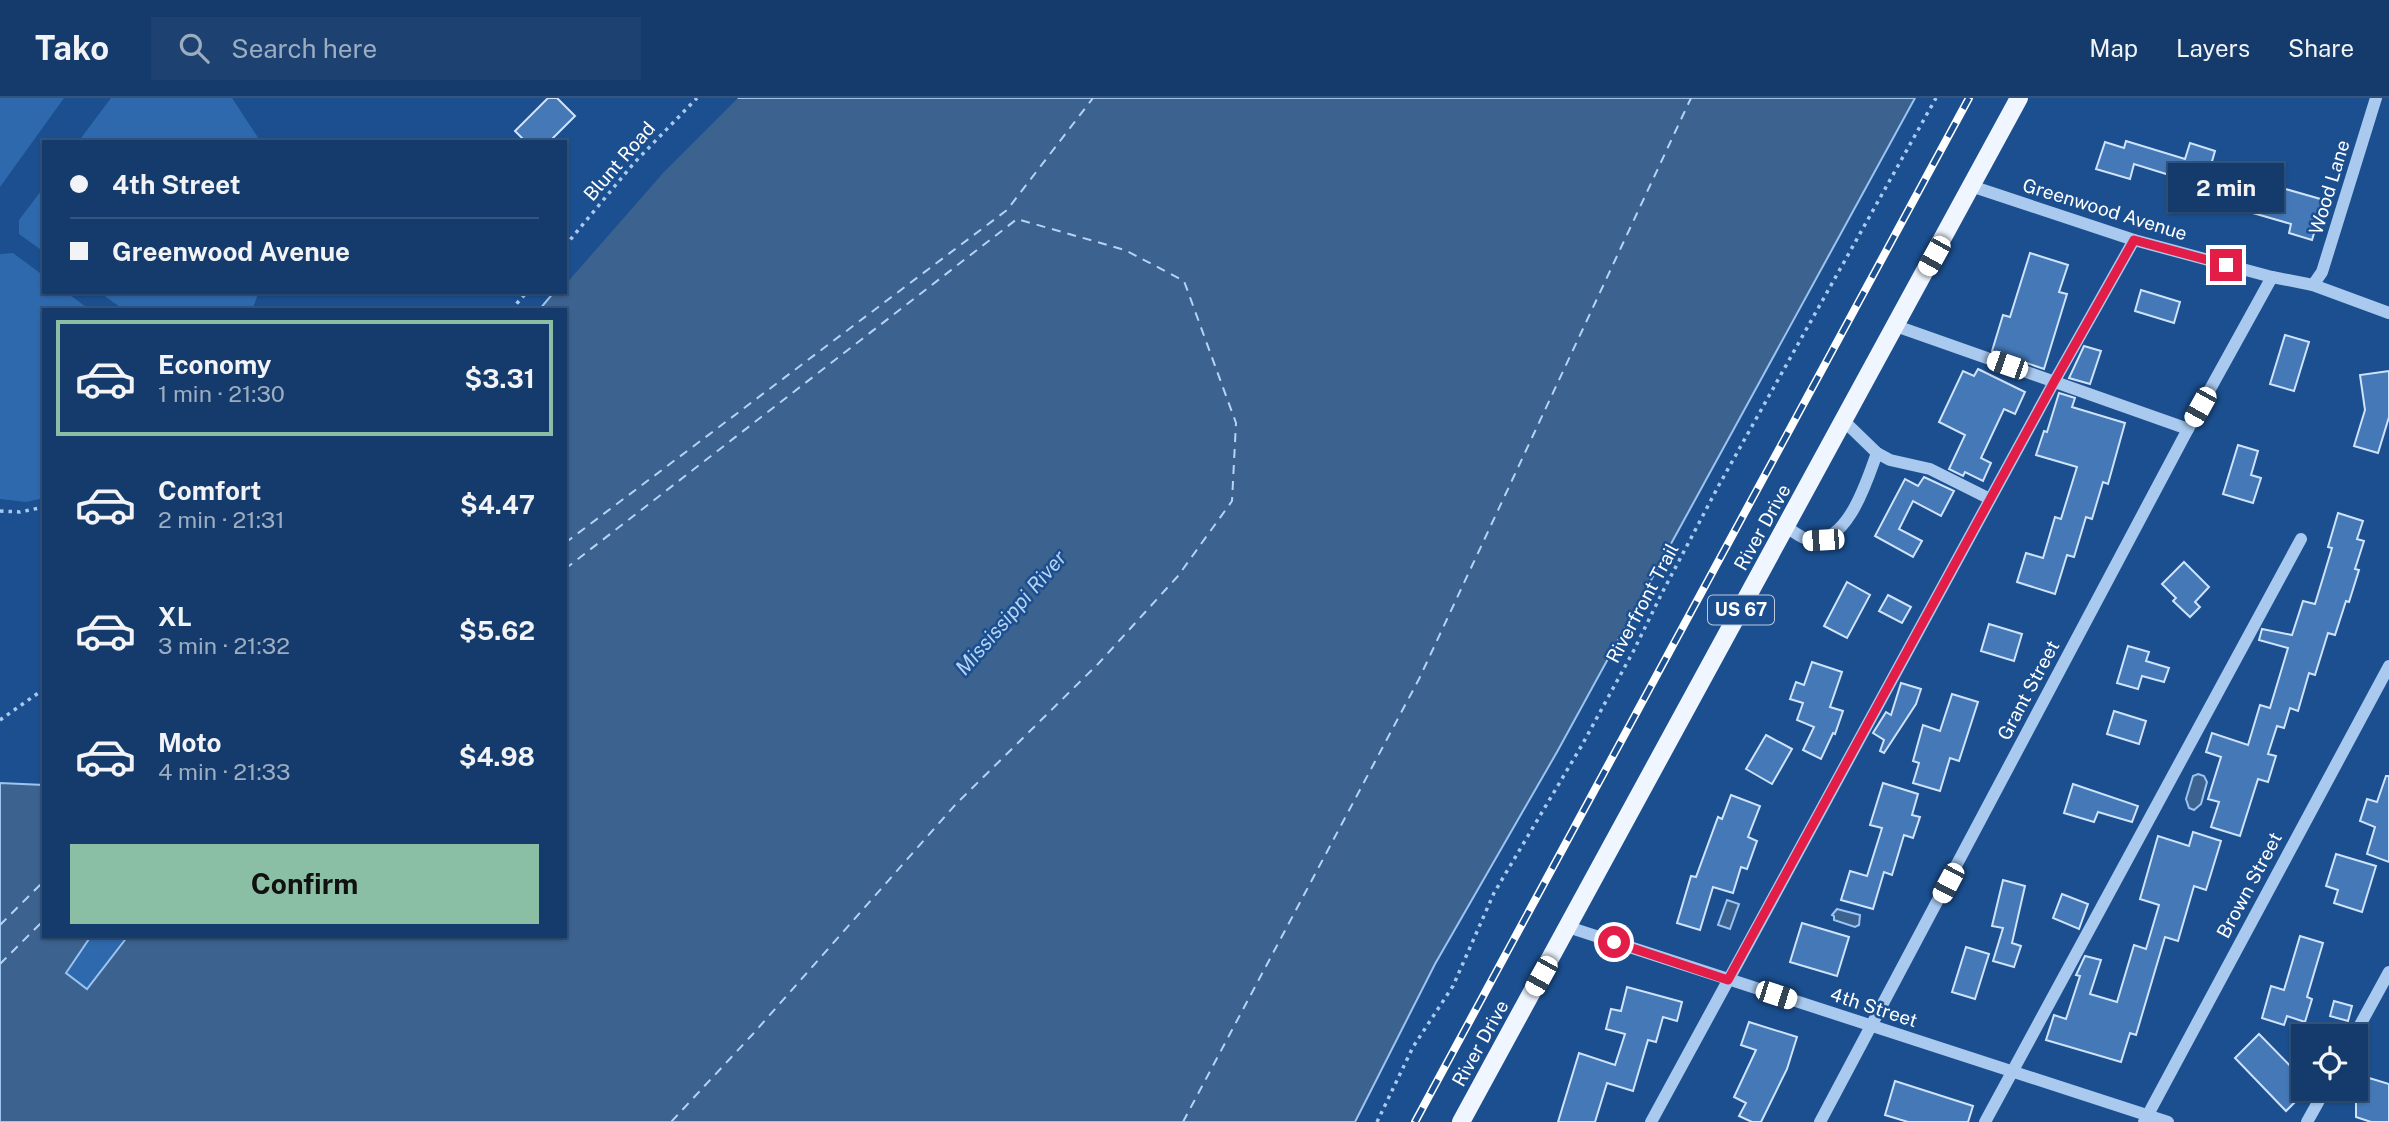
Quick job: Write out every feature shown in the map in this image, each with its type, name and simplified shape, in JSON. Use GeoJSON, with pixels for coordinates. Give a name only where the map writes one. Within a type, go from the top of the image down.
{"type":"FeatureCollection","features":[{"type":"Feature","properties":{"kind":"main road","name":"River Drive"},"geometry":{"type":"LineString","coordinates":[[1461,1122],[2019,98]]}},
{"type":"Feature","properties":{"kind":"street","name":"Wood Lane"},"geometry":{"type":"LineString","coordinates":[[2313,285],[2322,272],[2376,98]]}},
{"type":"Feature","properties":{"kind":"street","name":"Greenwood Avenue"},"geometry":{"type":"LineString","coordinates":[[1972,186],[2134,240],[2272,277],[2313,285],[2389,313]]}},
{"type":"Feature","properties":{"kind":"street"},"geometry":{"type":"LineString","coordinates":[[1651,1122],[2134,240]]}},
{"type":"Feature","properties":{"kind":"street","name":"Grant Street"},"geometry":{"type":"LineString","coordinates":[[1820,1122],[2188,429],[2272,277]]}},
{"type":"Feature","properties":{"kind":"street"},"geometry":{"type":"LineString","coordinates":[[1896,326],[2188,429]]}},
{"type":"Feature","properties":{"kind":"street"},"geometry":{"type":"LineString","coordinates":[[1844,421],[1877,453],[1890,460],[1930,468],[1990,499]]}},
{"type":"Feature","properties":{"kind":"street"},"geometry":{"type":"LineString","coordinates":[[1786,527],[1808,540],[1823,540],[1838,531],[1858,502],[1877,453]]}},
{"type":"Feature","properties":{"kind":"street"},"geometry":{"type":"LineString","coordinates":[[1985,1122],[2301,539]]}},
{"type":"Feature","properties":{"kind":"street","name":"Brown Street"},"geometry":{"type":"LineString","coordinates":[[2146,1119],[2389,666]]}},
{"type":"Feature","properties":{"kind":"street","name":"4th Street"},"geometry":{"type":"LineString","coordinates":[[1568,927],[2012,1072],[2146,1119],[2168,1122]]}},
{"type":"Feature","properties":{"kind":"street"},"geometry":{"type":"LineString","coordinates":[[2361,1024],[2389,972]]}},
{"type":"Feature","properties":{"kind":"street"},"geometry":{"type":"LineString","coordinates":[[2307,1122],[2319,1101]]}},
{"type":"Feature","properties":{"kind":"path","name":"Blunt Road"},"geometry":{"type":"LineString","coordinates":[[567,244],[634,163],[697,98]]}},
{"type":"Feature","properties":{"kind":"path","name":"Riverfront Trail"},"geometry":{"type":"LineString","coordinates":[[1377,1122],[1413,1047],[1453,986],[1494,893],[1595,721],[1719,485],[1936,98]]}},
{"type":"Feature","properties":{"kind":"path"},"geometry":{"type":"LineString","coordinates":[[513,308],[525,294]]}},
{"type":"Feature","properties":{"kind":"path"},"geometry":{"type":"LineString","coordinates":[[0,511],[20,512],[42,507]]}},
{"type":"Feature","properties":{"kind":"path"},"geometry":{"type":"LineString","coordinates":[[0,720],[42,690]]}},
{"type":"Feature","properties":{"kind":"shaded area"},"geometry":{"type":"Polygon","coordinates":[[[0,98],[64,98],[0,187],[0,98]]]}},
{"type":"Feature","properties":{"kind":"shaded area"},"geometry":{"type":"Polygon","coordinates":[[[111,98],[232,98],[260,140],[80,140],[111,98]]]}},
{"type":"Feature","properties":{"kind":"shaded area"},"geometry":{"type":"Polygon","coordinates":[[[42,190],[42,251],[19,234],[19,220],[42,190]]]}},
{"type":"Feature","properties":{"kind":"shaded area"},"geometry":{"type":"Polygon","coordinates":[[[13,253],[42,275],[42,294],[69,294],[87,308],[42,308],[42,498],[26,502],[0,499],[0,254],[13,253]]]}},
{"type":"Feature","properties":{"kind":"shaded area"},"geometry":{"type":"Polygon","coordinates":[[[102,294],[258,294],[253,308],[121,308],[102,294]]]}},
{"type":"Feature","properties":{"kind":"shaded area"},"geometry":{"type":"Polygon","coordinates":[[[90,938],[126,938],[87,989],[66,973],[90,938]]]}},
{"type":"Feature","properties":{"kind":"water","name":"Mississippi River"},"geometry":{"type":"Polygon","coordinates":[[[729,98],[1915,98],[1557,752],[1435,964],[1355,1122],[0,1122],[0,783],[42,785],[42,938],[90,938],[66,973],[87,989],[126,938],[567,938],[567,308],[541,308],[552,294],[567,294],[567,277],[729,98]]]}},
{"type":"Feature","properties":{"kind":"water"},"geometry":{"type":"Polygon","coordinates":[[[2193,776],[2204,776],[2207,782],[2201,804],[2194,810],[2189,808],[2186,799],[2193,776]]]}},
{"type":"Feature","properties":{"kind":"water"},"geometry":{"type":"Polygon","coordinates":[[[1727,900],[1739,904],[1730,929],[1718,925],[1727,900]]]}},
{"type":"Feature","properties":{"kind":"water"},"geometry":{"type":"Polygon","coordinates":[[[1837,909],[1860,915],[1859,925],[1855,927],[1834,920],[1832,915],[1837,909]]]}},
{"type":"Feature","properties":{"kind":"pier"},"geometry":{"type":"Polygon","coordinates":[[[724,98],[738,98],[664,172],[567,283],[567,271],[664,158],[724,98]]]}},
{"type":"Feature","properties":{"kind":"building"},"geometry":{"type":"Polygon","coordinates":[[[548,98],[557,98],[575,116],[551,140],[524,140],[515,131],[548,98]]]}},
{"type":"Feature","properties":{"kind":"building"},"geometry":{"type":"Polygon","coordinates":[[[2126,141],[2185,159],[2190,143],[2215,151],[2202,196],[2176,189],[2179,178],[2134,164],[2130,179],[2096,169],[2105,142],[2124,148],[2126,141]]]}},
{"type":"Feature","properties":{"kind":"building"},"geometry":{"type":"Polygon","coordinates":[[[2263,177],[2283,184],[2282,188],[2324,200],[2312,240],[2289,233],[2291,224],[2253,213],[2263,177]]]}},
{"type":"Feature","properties":{"kind":"building"},"geometry":{"type":"Polygon","coordinates":[[[2030,253],[2068,265],[2059,292],[2067,294],[2044,369],[1992,351],[2003,315],[2010,317],[2030,253]]]}},
{"type":"Feature","properties":{"kind":"building"},"geometry":{"type":"Polygon","coordinates":[[[2141,290],[2180,302],[2174,323],[2135,311],[2141,290]]]}},
{"type":"Feature","properties":{"kind":"building"},"geometry":{"type":"Polygon","coordinates":[[[2285,335],[2309,342],[2294,391],[2270,384],[2285,335]]]}},
{"type":"Feature","properties":{"kind":"building"},"geometry":{"type":"Polygon","coordinates":[[[2084,346],[2101,351],[2090,384],[2069,378],[2084,346]]]}},
{"type":"Feature","properties":{"kind":"building"},"geometry":{"type":"Polygon","coordinates":[[[1978,369],[2025,392],[2015,414],[2004,409],[1981,458],[1991,463],[1983,481],[1965,472],[1963,476],[1949,469],[1965,435],[1939,422],[1963,371],[1974,376],[1978,369]]]}},
{"type":"Feature","properties":{"kind":"building"},"geometry":{"type":"Polygon","coordinates":[[[2389,371],[2389,417],[2378,453],[2354,446],[2365,410],[2360,375],[2389,371]]]}},
{"type":"Feature","properties":{"kind":"building"},"geometry":{"type":"Polygon","coordinates":[[[2059,393],[2075,398],[2072,407],[2125,423],[2108,484],[2103,482],[2092,519],[2086,517],[2074,557],[2067,555],[2055,594],[2017,582],[2026,553],[2043,558],[2055,517],[2061,519],[2077,467],[2036,455],[2044,431],[2047,432],[2059,393]]]}},
{"type":"Feature","properties":{"kind":"building"},"geometry":{"type":"Polygon","coordinates":[[[2238,445],[2258,451],[2251,475],[2261,478],[2253,503],[2223,494],[2238,445]]]}},
{"type":"Feature","properties":{"kind":"building"},"geometry":{"type":"Polygon","coordinates":[[[1924,477],[1954,491],[1941,516],[1913,501],[1899,529],[1922,541],[1913,557],[1875,536],[1905,479],[1918,486],[1924,477]]]}},
{"type":"Feature","properties":{"kind":"building"},"geometry":{"type":"Polygon","coordinates":[[[2338,513],[2363,521],[2357,539],[2364,541],[2355,569],[2359,570],[2349,602],[2346,601],[2335,635],[2328,633],[2315,675],[2309,673],[2298,711],[2290,708],[2284,728],[2277,726],[2268,754],[2276,756],[2268,782],[2258,779],[2240,836],[2211,827],[2219,802],[2208,799],[2221,757],[2206,752],[2212,733],[2248,745],[2260,705],[2270,708],[2288,648],[2259,640],[2262,629],[2292,635],[2303,601],[2315,604],[2332,548],[2328,547],[2338,513]]]}},
{"type":"Feature","properties":{"kind":"building"},"geometry":{"type":"Polygon","coordinates":[[[2184,562],[2209,587],[2195,602],[2200,607],[2190,617],[2173,601],[2176,598],[2162,584],[2184,562]]]}},
{"type":"Feature","properties":{"kind":"building"},"geometry":{"type":"Polygon","coordinates":[[[1847,582],[1870,595],[1847,638],[1824,626],[1847,582]]]}},
{"type":"Feature","properties":{"kind":"building"},"geometry":{"type":"Polygon","coordinates":[[[1888,595],[1911,607],[1902,623],[1879,611],[1888,595]]]}},
{"type":"Feature","properties":{"kind":"building"},"geometry":{"type":"Polygon","coordinates":[[[1989,624],[2022,634],[2014,661],[1981,651],[1989,624]]]}},
{"type":"Feature","properties":{"kind":"building"},"geometry":{"type":"Polygon","coordinates":[[[2128,646],[2149,652],[2146,661],[2169,668],[2164,682],[2142,676],[2138,689],[2117,683],[2128,646]]]}},
{"type":"Feature","properties":{"kind":"building"},"geometry":{"type":"Polygon","coordinates":[[[1812,662],[1842,672],[1830,707],[1843,711],[1835,734],[1833,733],[1821,759],[1803,750],[1814,727],[1797,720],[1803,703],[1790,699],[1796,682],[1804,685],[1812,662]]]}},
{"type":"Feature","properties":{"kind":"building"},"geometry":{"type":"Polygon","coordinates":[[[1901,683],[1921,689],[1916,704],[1884,753],[1880,751],[1884,740],[1873,733],[1886,712],[1891,715],[1901,683]]]}},
{"type":"Feature","properties":{"kind":"building"},"geometry":{"type":"Polygon","coordinates":[[[1952,694],[1978,702],[1959,761],[1950,758],[1940,791],[1913,783],[1919,763],[1913,761],[1923,725],[1940,731],[1952,694]]]}},
{"type":"Feature","properties":{"kind":"building"},"geometry":{"type":"Polygon","coordinates":[[[2114,711],[2146,721],[2139,744],[2107,734],[2114,711]]]}},
{"type":"Feature","properties":{"kind":"building"},"geometry":{"type":"Polygon","coordinates":[[[1766,735],[1792,749],[1772,784],[1746,769],[1766,735]]]}},
{"type":"Feature","properties":{"kind":"building"},"geometry":{"type":"Polygon","coordinates":[[[2386,776],[2389,776],[2389,862],[2367,854],[2375,827],[2360,821],[2367,799],[2377,802],[2386,776]]]}},
{"type":"Feature","properties":{"kind":"building"},"geometry":{"type":"Polygon","coordinates":[[[1883,783],[1918,794],[1912,815],[1920,817],[1913,838],[1904,835],[1892,875],[1884,872],[1873,909],[1841,900],[1850,871],[1867,876],[1882,828],[1870,825],[1883,783]]]}},
{"type":"Feature","properties":{"kind":"building"},"geometry":{"type":"Polygon","coordinates":[[[2073,784],[2138,806],[2132,822],[2098,812],[2094,822],[2064,813],[2073,784]]]}},
{"type":"Feature","properties":{"kind":"building"},"geometry":{"type":"Polygon","coordinates":[[[1731,795],[1760,806],[1748,837],[1757,841],[1747,869],[1741,867],[1733,893],[1713,887],[1700,930],[1677,923],[1691,876],[1696,877],[1718,817],[1722,819],[1731,795]]]}},
{"type":"Feature","properties":{"kind":"building"},"geometry":{"type":"Polygon","coordinates":[[[2193,832],[2221,841],[2206,890],[2194,886],[2178,941],[2165,937],[2136,1035],[2130,1033],[2121,1062],[2046,1040],[2054,1015],[2066,1019],[2080,976],[2076,975],[2085,956],[2101,960],[2090,994],[2117,1002],[2134,945],[2146,949],[2159,905],[2140,899],[2158,836],[2189,846],[2193,832]]]}},
{"type":"Feature","properties":{"kind":"building"},"geometry":{"type":"Polygon","coordinates":[[[2336,854],[2376,866],[2362,912],[2334,903],[2338,890],[2326,886],[2336,854]]]}},
{"type":"Feature","properties":{"kind":"building"},"geometry":{"type":"Polygon","coordinates":[[[2003,880],[2025,886],[2012,943],[2021,946],[2014,967],[1993,961],[2003,928],[1992,926],[2003,880]]]}},
{"type":"Feature","properties":{"kind":"building"},"geometry":{"type":"Polygon","coordinates":[[[2062,894],[2088,904],[2079,929],[2053,918],[2062,894]]]}},
{"type":"Feature","properties":{"kind":"building"},"geometry":{"type":"Polygon","coordinates":[[[1802,923],[1849,937],[1837,976],[1790,962],[1802,923]]]}},
{"type":"Feature","properties":{"kind":"building"},"geometry":{"type":"Polygon","coordinates":[[[2300,936],[2323,943],[2307,997],[2312,999],[2305,1022],[2287,1016],[2284,1025],[2262,1018],[2271,986],[2284,990],[2300,936]]]}},
{"type":"Feature","properties":{"kind":"building"},"geometry":{"type":"Polygon","coordinates":[[[1966,947],[1989,954],[1975,999],[1952,992],[1966,947]]]}},
{"type":"Feature","properties":{"kind":"building"},"geometry":{"type":"Polygon","coordinates":[[[1627,987],[1682,1002],[1677,1021],[1663,1017],[1656,1042],[1648,1040],[1633,1091],[1607,1083],[1595,1122],[1558,1122],[1579,1053],[1615,1065],[1625,1034],[1606,1029],[1611,1009],[1621,1011],[1627,987]]]}},
{"type":"Feature","properties":{"kind":"building"},"geometry":{"type":"Polygon","coordinates":[[[2334,1001],[2352,1006],[2348,1021],[2330,1016],[2334,1001]]]}},
{"type":"Feature","properties":{"kind":"building"},"geometry":{"type":"Polygon","coordinates":[[[1749,1022],[1797,1037],[1787,1069],[1761,1122],[1752,1122],[1739,1116],[1746,1103],[1734,1097],[1756,1050],[1741,1045],[1749,1022]]]}},
{"type":"Feature","properties":{"kind":"building"},"geometry":{"type":"Polygon","coordinates":[[[2259,1034],[2291,1067],[2291,1101],[2296,1101],[2286,1111],[2235,1058],[2259,1034]]]}},
{"type":"Feature","properties":{"kind":"building"},"geometry":{"type":"Polygon","coordinates":[[[2368,1078],[2389,1084],[2389,1122],[2371,1122],[2356,1117],[2356,1101],[2368,1101],[2368,1078]]]}},
{"type":"Feature","properties":{"kind":"building"},"geometry":{"type":"Polygon","coordinates":[[[1895,1081],[1973,1106],[1968,1122],[1908,1122],[1885,1115],[1895,1081]]]}},
{"type":"Feature","properties":{"kind":"ferry route"},"geometry":{"type":"LineString","coordinates":[[567,541],[1007,210],[1093,98]]}},
{"type":"Feature","properties":{"kind":"ferry route"},"geometry":{"type":"LineString","coordinates":[[1183,1122],[1419,679],[1691,98]]}},
{"type":"Feature","properties":{"kind":"ferry route"},"geometry":{"type":"LineString","coordinates":[[567,567],[1017,219],[1125,250],[1184,281],[1236,423],[1232,501],[1178,576],[1098,664],[956,804],[752,1035],[671,1122]]}},
{"type":"Feature","properties":{"kind":"ferry route"},"geometry":{"type":"LineString","coordinates":[[0,925],[42,883]]}},
{"type":"Feature","properties":{"kind":"ferry route"},"geometry":{"type":"LineString","coordinates":[[0,964],[42,922]]}},
{"type":"Feature","properties":{"kind":"railway"},"geometry":{"type":"LineString","coordinates":[[1415,1122],[1969,98]]}},
{"type":"Feature","properties":{"kind":"route"},"geometry":{"type":"LineString","coordinates":[[1614,942],[1728,980],[2134,240],[2226,265]]}}]}
